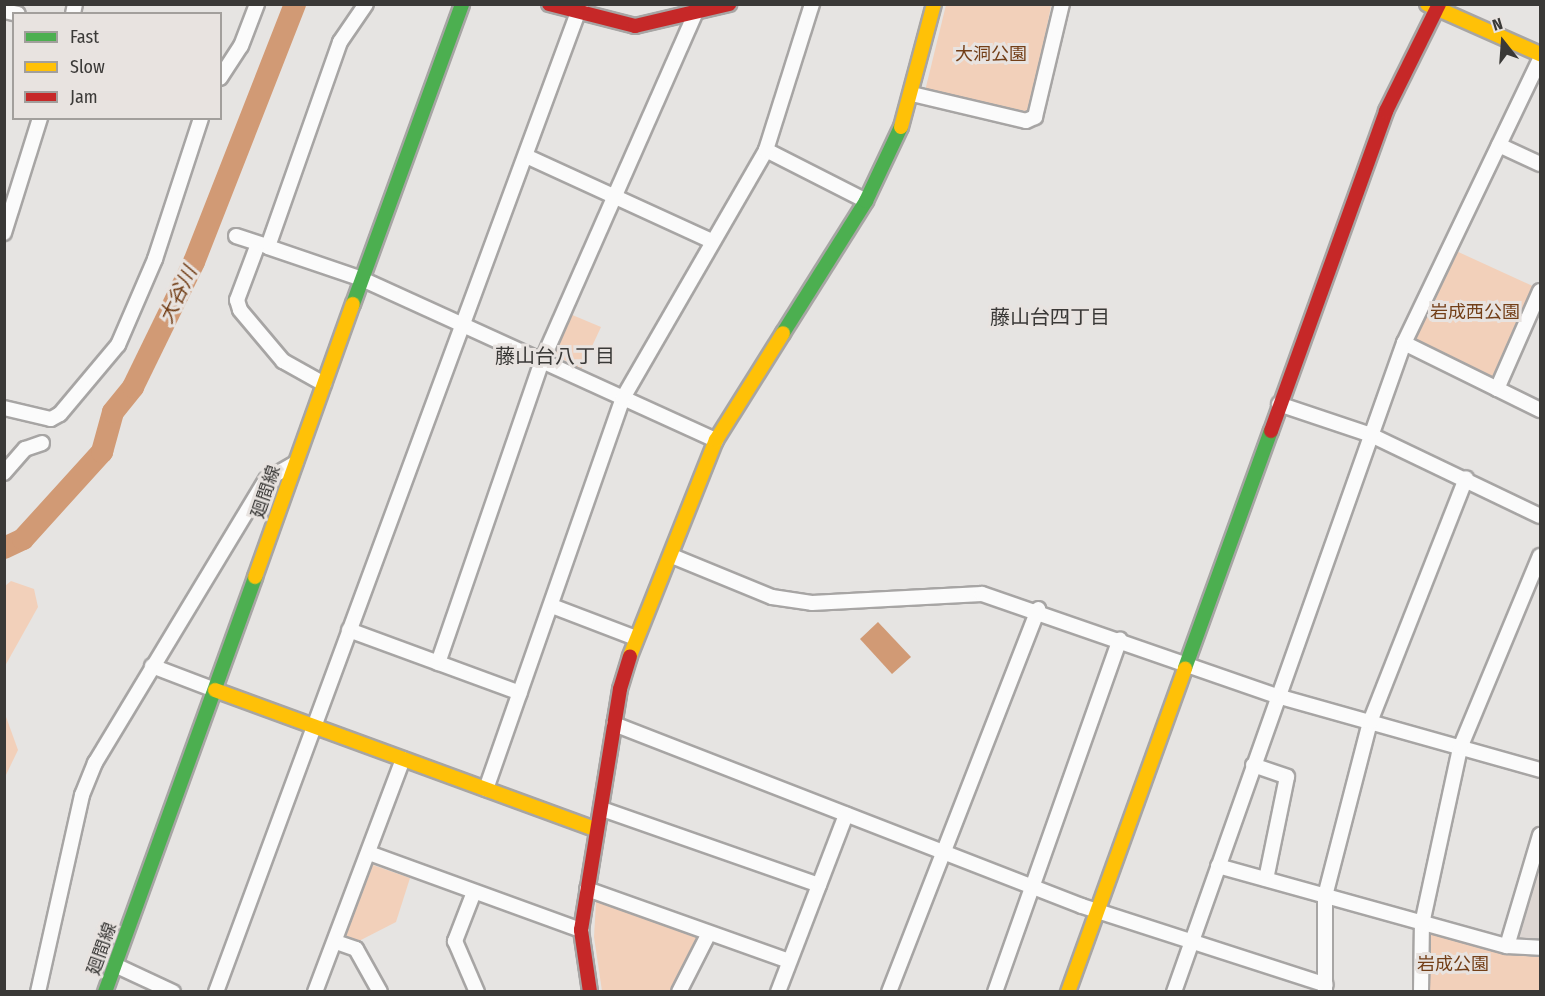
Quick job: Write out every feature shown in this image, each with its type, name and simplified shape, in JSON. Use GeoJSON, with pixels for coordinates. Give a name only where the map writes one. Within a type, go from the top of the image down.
{"type":"FeatureCollection","features":[{"type":"Feature","properties":{"kind":"street"},"geometry":{"type":"LineString","coordinates":[[225,60],[256,4]]}},
{"type":"Feature","properties":{"kind":"street"},"geometry":{"type":"LineString","coordinates":[[324,384],[283,362],[240,309],[237,300],[263,245],[340,42],[366,4]]}},
{"type":"Feature","properties":{"kind":"street","name":"廻間線"},"geometry":{"type":"LineString","coordinates":[[105,992],[462,4]]}},
{"type":"Feature","properties":{"kind":"street"},"geometry":{"type":"LineString","coordinates":[[549,4],[635,26],[729,4]]}},
{"type":"Feature","properties":{"kind":"street"},"geometry":{"type":"LineString","coordinates":[[486,789],[623,398],[766,150],[812,4]]}},
{"type":"Feature","properties":{"kind":"street"},"geometry":{"type":"LineString","coordinates":[[590,992],[581,930],[595,829],[602,809],[614,724],[636,638],[672,556],[716,440],[866,201],[912,94],[934,4]]}},
{"type":"Feature","properties":{"kind":"street"},"geometry":{"type":"LineString","coordinates":[[912,94],[1026,121],[1035,117],[1062,4]]}},
{"type":"Feature","properties":{"kind":"street"},"geometry":{"type":"LineString","coordinates":[[1068,992],[1184,663],[1386,111],[1434,6],[1540,54]]}},
{"type":"Feature","properties":{"kind":"street"},"geometry":{"type":"LineString","coordinates":[[216,992],[579,10]]}},
{"type":"Feature","properties":{"kind":"street"},"geometry":{"type":"LineString","coordinates":[[438,663],[542,361],[697,10]]}},
{"type":"Feature","properties":{"kind":"street"},"geometry":{"type":"LineString","coordinates":[[1174,992],[1277,696],[1404,344],[1540,59]]}},
{"type":"Feature","properties":{"kind":"street"},"geometry":{"type":"LineString","coordinates":[[4,233],[39,120]]}},
{"type":"Feature","properties":{"kind":"street"},"geometry":{"type":"LineString","coordinates":[[4,408],[51,419],[118,345],[154,259],[200,120]]}},
{"type":"Feature","properties":{"kind":"street"},"geometry":{"type":"LineString","coordinates":[[1499,144],[1540,164]]}},
{"type":"Feature","properties":{"kind":"street"},"geometry":{"type":"LineString","coordinates":[[766,150],[866,201]]}},
{"type":"Feature","properties":{"kind":"street"},"geometry":{"type":"LineString","coordinates":[[526,156],[712,241]]}},
{"type":"Feature","properties":{"kind":"street"},"geometry":{"type":"LineString","coordinates":[[236,236],[362,279],[716,440]]}},
{"type":"Feature","properties":{"kind":"street"},"geometry":{"type":"LineString","coordinates":[[1497,389],[1540,291]]}},
{"type":"Feature","properties":{"kind":"street"},"geometry":{"type":"LineString","coordinates":[[1404,344],[1540,410]]}},
{"type":"Feature","properties":{"kind":"street"},"geometry":{"type":"LineString","coordinates":[[1279,404],[1371,435],[1467,477],[1540,516]]}},
{"type":"Feature","properties":{"kind":"street"},"geometry":{"type":"LineString","coordinates":[[4,473],[25,449],[42,443]]}},
{"type":"Feature","properties":{"kind":"street"},"geometry":{"type":"LineString","coordinates":[[38,992],[82,795],[152,666],[266,480],[295,463]]}},
{"type":"Feature","properties":{"kind":"street"},"geometry":{"type":"LineString","coordinates":[[614,724],[1031,888],[1326,988],[1325,896],[1370,723],[1467,477]]}},
{"type":"Feature","properties":{"kind":"street"},"geometry":{"type":"LineString","coordinates":[[672,556],[772,597],[812,603],[982,594],[1038,609],[1277,696],[1540,770]]}},
{"type":"Feature","properties":{"kind":"street"},"geometry":{"type":"LineString","coordinates":[[1422,992],[1422,924],[1460,748],[1540,556]]}},
{"type":"Feature","properties":{"kind":"street"},"geometry":{"type":"LineString","coordinates":[[552,606],[636,638]]}},
{"type":"Feature","properties":{"kind":"street"},"geometry":{"type":"LineString","coordinates":[[889,992],[1038,609]]}},
{"type":"Feature","properties":{"kind":"street"},"geometry":{"type":"LineString","coordinates":[[349,630],[520,693]]}},
{"type":"Feature","properties":{"kind":"street"},"geometry":{"type":"LineString","coordinates":[[995,992],[1120,639]]}},
{"type":"Feature","properties":{"kind":"street"},"geometry":{"type":"LineString","coordinates":[[152,666],[595,829]]}},
{"type":"Feature","properties":{"kind":"street"},"geometry":{"type":"LineString","coordinates":[[315,992],[336,942],[403,759]]}},
{"type":"Feature","properties":{"kind":"street"},"geometry":{"type":"LineString","coordinates":[[1253,765],[1287,777],[1266,879]]}},
{"type":"Feature","properties":{"kind":"street"},"geometry":{"type":"LineString","coordinates":[[602,809],[819,885]]}},
{"type":"Feature","properties":{"kind":"street"},"geometry":{"type":"LineString","coordinates":[[778,992],[846,815]]}},
{"type":"Feature","properties":{"kind":"street"},"geometry":{"type":"LineString","coordinates":[[1507,946],[1540,835]]}},
{"type":"Feature","properties":{"kind":"street"},"geometry":{"type":"LineString","coordinates":[[369,853],[581,930]]}},
{"type":"Feature","properties":{"kind":"street"},"geometry":{"type":"LineString","coordinates":[[1218,866],[1507,946],[1540,948]]}},
{"type":"Feature","properties":{"kind":"street"},"geometry":{"type":"LineString","coordinates":[[587,889],[789,961]]}},
{"type":"Feature","properties":{"kind":"street"},"geometry":{"type":"LineString","coordinates":[[474,892],[455,941],[477,992]]}},
{"type":"Feature","properties":{"kind":"street"},"geometry":{"type":"LineString","coordinates":[[679,992],[709,933]]}},
{"type":"Feature","properties":{"kind":"street"},"geometry":{"type":"LineString","coordinates":[[336,942],[356,949],[380,992]]}},
{"type":"Feature","properties":{"kind":"street"},"geometry":{"type":"LineString","coordinates":[[115,965],[173,992]]}},
{"type":"Feature","properties":{"kind":"shaded area"},"geometry":{"type":"Polygon","coordinates":[[[878,622],[911,657],[892,674],[860,639],[878,622]]]}},
{"type":"Feature","properties":{"kind":"shaded area"},"geometry":{"type":"Polygon","coordinates":[[[1540,856],[1540,943],[1519,941],[1515,936],[1540,856]]]}},
{"type":"Feature","properties":{"kind":"green space","name":"大洞公園"},"geometry":{"type":"Polygon","coordinates":[[[946,5],[1051,6],[1030,112],[925,91],[946,5]]]}},
{"type":"Feature","properties":{"kind":"green space","name":"岩成西公園"},"geometry":{"type":"Polygon","coordinates":[[[1454,250],[1537,288],[1495,379],[1413,344],[1454,250]]]}},
{"type":"Feature","properties":{"kind":"green space"},"geometry":{"type":"Polygon","coordinates":[[[570,314],[601,327],[581,370],[553,353],[570,314]]]}},
{"type":"Feature","properties":{"kind":"green space"},"geometry":{"type":"Polygon","coordinates":[[[11,581],[34,589],[38,607],[5,666],[5,586],[11,581]]]}},
{"type":"Feature","properties":{"kind":"green space"},"geometry":{"type":"Polygon","coordinates":[[[5,714],[18,750],[4,777],[5,714]]]}},
{"type":"Feature","properties":{"kind":"green space"},"geometry":{"type":"Polygon","coordinates":[[[373,865],[410,878],[396,922],[357,942],[344,939],[373,865]]]}},
{"type":"Feature","properties":{"kind":"green space"},"geometry":{"type":"Polygon","coordinates":[[[602,900],[698,934],[673,991],[602,991],[594,937],[596,902],[602,900]]]}},
{"type":"Feature","properties":{"kind":"green space","name":"岩成公園"},"geometry":{"type":"Polygon","coordinates":[[[1432,932],[1540,955],[1540,991],[1427,992],[1427,935],[1432,932]]]}},
{"type":"Feature","properties":{"kind":"waterway","name":"大谷川"},"geometry":{"type":"LineString","coordinates":[[4,548],[23,539],[102,452],[113,412],[133,387],[194,262],[295,4]]}},
{"type":"Feature","properties":{"kind":"traffic: fast"},"geometry":{"type":"LineString","coordinates":[[353,304],[462,4]]}},
{"type":"Feature","properties":{"kind":"traffic: fast"},"geometry":{"type":"LineString","coordinates":[[783,333],[866,201],[901,127]]}},
{"type":"Feature","properties":{"kind":"traffic: fast"},"geometry":{"type":"LineString","coordinates":[[1185,668],[1271,431]]}},
{"type":"Feature","properties":{"kind":"traffic: fast"},"geometry":{"type":"LineString","coordinates":[[105,992],[255,577]]}},
{"type":"Feature","properties":{"kind":"traffic: slow"},"geometry":{"type":"LineString","coordinates":[[901,127],[934,4]]}},
{"type":"Feature","properties":{"kind":"traffic: slow"},"geometry":{"type":"LineString","coordinates":[[1427,4],[1540,54]]}},
{"type":"Feature","properties":{"kind":"traffic: slow"},"geometry":{"type":"LineString","coordinates":[[255,577],[353,304]]}},
{"type":"Feature","properties":{"kind":"traffic: slow"},"geometry":{"type":"LineString","coordinates":[[630,656],[716,440],[783,333]]}},
{"type":"Feature","properties":{"kind":"traffic: slow"},"geometry":{"type":"LineString","coordinates":[[1068,992],[1185,668]]}},
{"type":"Feature","properties":{"kind":"traffic: slow"},"geometry":{"type":"LineString","coordinates":[[215,690],[595,829]]}},
{"type":"Feature","properties":{"kind":"traffic: jam"},"geometry":{"type":"LineString","coordinates":[[549,4],[635,26],[729,4]]}},
{"type":"Feature","properties":{"kind":"traffic: jam"},"geometry":{"type":"LineString","coordinates":[[1271,431],[1386,111],[1439,4]]}},
{"type":"Feature","properties":{"kind":"traffic: jam"},"geometry":{"type":"LineString","coordinates":[[590,992],[581,930],[620,689],[630,656]]}},
{"type":"Feature","properties":{"kind":"district","name":"藤山台四丁目"},"geometry":{"type":"Point","coordinates":[1050,317]}},
{"type":"Feature","properties":{"kind":"district","name":"藤山台八丁目"},"geometry":{"type":"Point","coordinates":[555,356]}}]}
